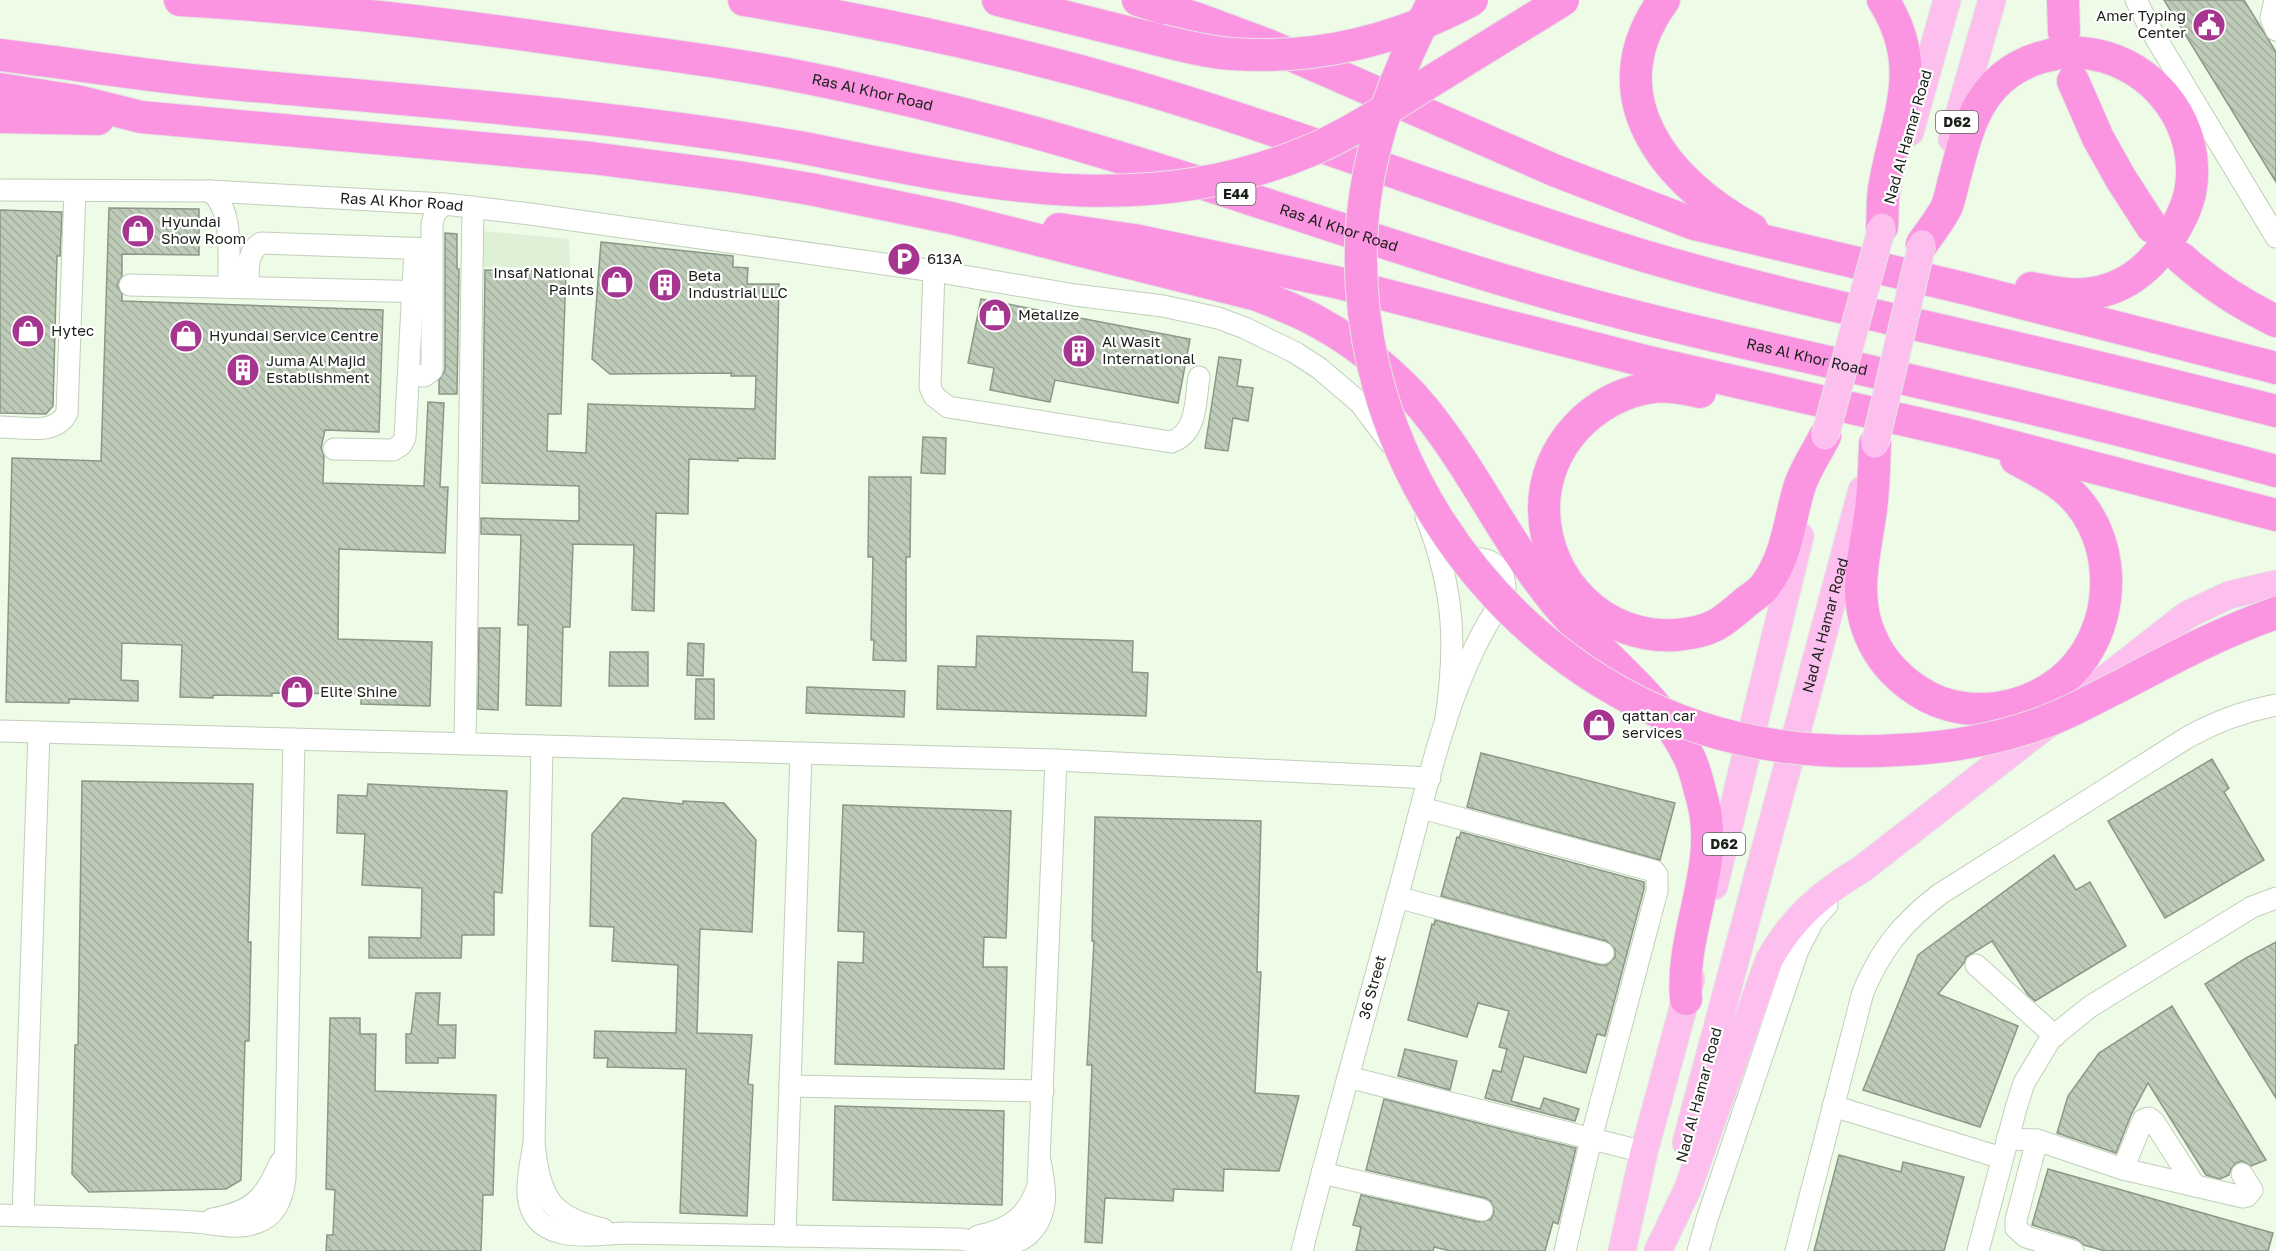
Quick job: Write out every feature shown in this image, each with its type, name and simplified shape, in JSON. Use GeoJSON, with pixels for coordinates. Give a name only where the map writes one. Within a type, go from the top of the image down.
{"type":"FeatureCollection","features":[{"type":"Feature","properties":{"kind":"highway","name":"Ras Al Khor Road"},"geometry":{"type":"LineString","coordinates":[[180,0],[332,11],[463,26],[752,68],[894,98],[1095,149],[1412,253],[1632,316],[1964,392],[2276,471]]}},
{"type":"Feature","properties":{"kind":"highway"},"geometry":{"type":"LineString","coordinates":[[744,0],[874,24],[1009,53],[1132,86],[1286,134],[1492,208],[1715,277],[2276,411]]}},
{"type":"Feature","properties":{"kind":"highway"},"geometry":{"type":"LineString","coordinates":[[998,0],[1159,40],[1230,54],[1294,54],[1326,51],[1377,39],[1417,26],[1472,0]]}},
{"type":"Feature","properties":{"kind":"highway"},"geometry":{"type":"LineString","coordinates":[[1138,0],[1198,19],[1279,50],[1556,171],[1694,224],[1967,289],[2276,368]]}},
{"type":"Feature","properties":{"kind":"highway"},"geometry":{"type":"LineString","coordinates":[[1434,0],[1392,90],[1380,125],[1365,198],[1361,264],[1363,298],[1373,364],[1381,396],[1402,454],[1447,535],[1492,592],[1540,638],[1564,657],[1607,685],[1643,704],[1680,720],[1728,736],[1772,744],[1828,750],[1898,750],[1971,742],[2052,719],[2207,640],[2276,613]]}},
{"type":"Feature","properties":{"kind":"highway"},"geometry":{"type":"LineString","coordinates":[[0,55],[218,83],[595,118],[731,135],[972,180],[1042,189],[1093,192],[1144,190],[1203,183],[1260,169],[1316,148],[1368,120],[1563,0]]}},
{"type":"Feature","properties":{"kind":"highway"},"geometry":{"type":"LineString","coordinates":[[1664,0],[1648,26],[1637,64],[1636,88],[1641,114],[1649,136],[1678,172],[1704,197],[1743,224],[1794,247]]}},
{"type":"Feature","properties":{"kind":"highway"},"geometry":{"type":"LineString","coordinates":[[1882,227],[1884,190],[1903,113],[1905,78],[1903,45],[1892,15],[1883,0]]}},
{"type":"Feature","properties":{"kind":"highway"},"geometry":{"type":"LineString","coordinates":[[2063,0],[2064,32]]}},
{"type":"Feature","properties":{"kind":"highway"},"geometry":{"type":"LineString","coordinates":[[1922,244],[1947,206],[1970,124],[1983,100],[2001,79],[2024,64],[2050,54],[2078,52],[2105,56],[2133,67],[2156,85],[2175,108],[2187,135],[2192,164],[2190,193],[2180,221],[2153,261],[2122,284],[2086,294],[2067,294],[1993,284],[1967,289]]}},
{"type":"Feature","properties":{"kind":"highway"},"geometry":{"type":"LineString","coordinates":[[2073,81],[2098,138],[2152,227]]}},
{"type":"Feature","properties":{"kind":"highway"},"geometry":{"type":"LineString","coordinates":[[0,89],[77,101],[141,117]]}},
{"type":"Feature","properties":{"kind":"highway"},"geometry":{"type":"LineString","coordinates":[[0,117],[86,120],[141,117],[520,151],[655,166],[810,189],[951,218],[1246,293],[1292,309],[1324,325],[1351,343],[1384,370],[1423,408],[1537,578],[1582,631],[1654,704],[1668,721],[1690,759],[1704,806],[1708,854],[1689,940],[1684,981],[1686,999]]}},
{"type":"Feature","properties":{"kind":"highway"},"geometry":{"type":"LineString","coordinates":[[951,218],[1090,233],[1335,282],[1645,361],[1961,433],[2276,515]]}},
{"type":"Feature","properties":{"kind":"highway"},"geometry":{"type":"LineString","coordinates":[[2181,258],[2210,284],[2276,321]]}},
{"type":"Feature","properties":{"kind":"highway"},"geometry":{"type":"LineString","coordinates":[[1798,396],[1757,401],[1672,387],[1658,387],[1611,400],[1583,420],[1564,441],[1551,469],[1544,510],[1547,537],[1569,586],[1581,601],[1601,616],[1631,630],[1665,636],[1713,628],[1764,587],[1784,549],[1801,483],[1825,436]]}},
{"type":"Feature","properties":{"kind":"highway"},"geometry":{"type":"LineString","coordinates":[[1875,444],[1872,501],[1861,569],[1866,624],[1872,641],[1881,657],[1893,671],[1923,695],[1955,707],[1987,710],[2011,705],[2046,691],[2072,671],[2083,658],[2092,643],[2102,611],[2106,588],[2106,564],[2102,542],[2094,525],[2074,497],[2057,482],[2009,455],[1961,433]]}},
{"type":"Feature","properties":{"kind":"main road","name":"Nad Al Hamar Road"},"geometry":{"type":"LineString","coordinates":[[1622,1251],[1644,1152],[1686,999],[1825,436],[1947,0]]}},
{"type":"Feature","properties":{"kind":"main road","name":"Nad Al Hamar Road"},"geometry":{"type":"LineString","coordinates":[[1657,1251],[1875,444],[1922,244],[1992,0]]}},
{"type":"Feature","properties":{"kind":"main road"},"geometry":{"type":"LineString","coordinates":[[1657,1251],[1688,1188],[1768,960],[1782,936],[1835,885],[1862,869],[2014,752],[2169,627],[2187,615],[2229,595],[2276,584]]}},
{"type":"Feature","properties":{"kind":"street"},"geometry":{"type":"LineString","coordinates":[[2136,0],[2151,30],[2276,237]]}},
{"type":"Feature","properties":{"kind":"street"},"geometry":{"type":"LineString","coordinates":[[2275,0],[2271,18],[2276,30]]}},
{"type":"Feature","properties":{"kind":"street","name":"Ras Al Khor Road"},"geometry":{"type":"LineString","coordinates":[[0,190],[210,191],[473,207],[933,271],[1075,296],[1189,311],[1245,328],[1296,353],[1326,374],[1360,403],[1389,440],[1401,460],[1422,505],[1440,553],[1446,582],[1453,634],[1453,660],[1445,725]]}},
{"type":"Feature","properties":{"kind":"street"},"geometry":{"type":"LineString","coordinates":[[0,427],[50,428],[63,420],[67,413],[75,190]]}},
{"type":"Feature","properties":{"kind":"street"},"geometry":{"type":"LineString","coordinates":[[210,191],[222,202],[227,218],[239,287]]}},
{"type":"Feature","properties":{"kind":"street"},"geometry":{"type":"LineString","coordinates":[[334,450],[385,451],[393,450],[401,445],[407,429],[409,375],[423,292],[424,249],[433,218],[444,204]]}},
{"type":"Feature","properties":{"kind":"street"},"geometry":{"type":"LineString","coordinates":[[465,744],[473,207]]}},
{"type":"Feature","properties":{"kind":"street"},"geometry":{"type":"LineString","coordinates":[[239,287],[251,252],[261,243],[424,249]]}},
{"type":"Feature","properties":{"kind":"street"},"geometry":{"type":"LineString","coordinates":[[933,271],[930,387],[934,396],[948,407],[1171,442],[1181,438],[1188,431],[1192,422],[1199,377]]}},
{"type":"Feature","properties":{"kind":"street"},"geometry":{"type":"LineString","coordinates":[[130,285],[423,292]]}},
{"type":"Feature","properties":{"kind":"street"},"geometry":{"type":"LineString","coordinates":[[1445,725],[1476,643],[1506,591],[1504,575],[1493,562],[1485,559],[1477,558],[1461,562],[1446,582]]}},
{"type":"Feature","properties":{"kind":"street"},"geometry":{"type":"LineString","coordinates":[[1796,1251],[1863,992],[1875,963],[1893,937],[1915,914],[1940,894],[2188,737],[2216,722],[2246,711],[2276,705]]}},
{"type":"Feature","properties":{"kind":"street","name":"36 Street"},"geometry":{"type":"LineString","coordinates":[[1302,1251],[1445,725]]}},
{"type":"Feature","properties":{"kind":"street"},"geometry":{"type":"LineString","coordinates":[[0,731],[1056,760],[1430,778]]}},
{"type":"Feature","properties":{"kind":"street"},"geometry":{"type":"LineString","coordinates":[[23,1216],[39,732]]}},
{"type":"Feature","properties":{"kind":"street"},"geometry":{"type":"LineString","coordinates":[[0,1215],[197,1222],[243,1227],[261,1222],[274,1211],[283,1195],[285,1152],[294,739]]}},
{"type":"Feature","properties":{"kind":"street"},"geometry":{"type":"LineString","coordinates":[[542,746],[534,1144],[528,1197],[534,1213],[544,1225],[558,1233],[574,1236],[624,1233],[959,1239],[1007,1244],[1025,1238],[1038,1224],[1045,1207],[1045,1188],[1040,1161],[1056,760]]}},
{"type":"Feature","properties":{"kind":"street"},"geometry":{"type":"LineString","coordinates":[[785,1236],[801,753]]}},
{"type":"Feature","properties":{"kind":"street"},"geometry":{"type":"LineString","coordinates":[[1422,808],[1642,868],[1658,875],[1657,891],[1591,1139],[1565,1251]]}},
{"type":"Feature","properties":{"kind":"street"},"geometry":{"type":"LineString","coordinates":[[1698,1251],[1798,950],[1822,909],[1862,869]]}},
{"type":"Feature","properties":{"kind":"street"},"geometry":{"type":"LineString","coordinates":[[1397,897],[1603,953]]}},
{"type":"Feature","properties":{"kind":"street"},"geometry":{"type":"LineString","coordinates":[[1978,1251],[2004,1148],[2024,1083],[2053,1037],[2091,1006],[2252,907],[2276,898]]}},
{"type":"Feature","properties":{"kind":"street"},"geometry":{"type":"LineString","coordinates":[[1974,968],[2053,1037]]}},
{"type":"Feature","properties":{"kind":"street"},"geometry":{"type":"LineString","coordinates":[[1348,1077],[1644,1152]]}},
{"type":"Feature","properties":{"kind":"street"},"geometry":{"type":"LineString","coordinates":[[790,1086],[1043,1091]]}},
{"type":"Feature","properties":{"kind":"street"},"geometry":{"type":"LineString","coordinates":[[1833,1106],[2004,1148],[2037,1140],[2123,1168],[2247,1197],[2252,1190],[2251,1185],[2242,1174]]}},
{"type":"Feature","properties":{"kind":"street"},"geometry":{"type":"LineString","coordinates":[[2123,1168],[2143,1120],[2149,1118],[2154,1122],[2195,1186]]}},
{"type":"Feature","properties":{"kind":"street"},"geometry":{"type":"LineString","coordinates":[[2037,1140],[2016,1220],[2016,1228],[2026,1237],[2073,1251]]}},
{"type":"Feature","properties":{"kind":"street"},"geometry":{"type":"LineString","coordinates":[[1322,1173],[1482,1210]]}},
{"type":"Feature","properties":{"kind":"shaded area"},"geometry":{"type":"Polygon","coordinates":[[[484,231],[569,239],[570,268],[484,267],[484,231]]]}},
{"type":"Feature","properties":{"kind":"building"},"geometry":{"type":"Polygon","coordinates":[[[2164,0],[2244,0],[2276,52],[2276,182],[2164,0]]]}},
{"type":"Feature","properties":{"kind":"building"},"geometry":{"type":"Polygon","coordinates":[[[109,208],[199,209],[199,255],[122,254],[122,276],[117,285],[122,294],[122,301],[383,310],[379,432],[325,430],[321,448],[324,456],[323,483],[424,486],[428,402],[444,403],[440,487],[448,487],[445,553],[339,549],[338,639],[432,642],[430,706],[361,704],[361,694],[272,693],[272,696],[180,697],[182,645],[122,643],[121,680],[138,681],[138,701],[69,699],[69,703],[6,702],[12,458],[101,461],[109,208]]]}},
{"type":"Feature","properties":{"kind":"building","name":"Hytec"},"geometry":{"type":"Polygon","coordinates":[[[0,210],[62,212],[60,256],[57,256],[53,406],[46,414],[0,413],[0,210]]]}},
{"type":"Feature","properties":{"kind":"building"},"geometry":{"type":"Polygon","coordinates":[[[445,233],[457,234],[457,269],[459,269],[457,394],[439,394],[439,380],[445,370],[445,233]]]}},
{"type":"Feature","properties":{"kind":"building"},"geometry":{"type":"Polygon","coordinates":[[[601,242],[733,256],[733,267],[748,268],[747,284],[779,284],[775,459],[738,458],[738,461],[689,459],[688,514],[656,513],[654,611],[632,610],[634,545],[573,544],[570,627],[563,627],[561,706],[526,705],[528,625],[518,625],[521,535],[481,534],[481,518],[579,521],[579,486],[482,483],[485,270],[566,272],[561,414],[548,414],[547,451],[586,453],[588,404],[755,409],[756,376],[731,376],[731,373],[610,374],[592,359],[601,242]]]}},
{"type":"Feature","properties":{"kind":"building","name":"Al Wasit International"},"geometry":{"type":"Polygon","coordinates":[[[981,299],[1190,339],[1178,403],[1055,380],[1050,402],[990,390],[994,368],[968,363],[981,299]]]}},
{"type":"Feature","properties":{"kind":"building"},"geometry":{"type":"Polygon","coordinates":[[[1219,357],[1241,360],[1237,386],[1253,388],[1248,421],[1233,418],[1228,451],[1205,448],[1219,357]]]}},
{"type":"Feature","properties":{"kind":"building"},"geometry":{"type":"Polygon","coordinates":[[[923,437],[946,438],[945,474],[921,473],[923,437]]]}},
{"type":"Feature","properties":{"kind":"building"},"geometry":{"type":"Polygon","coordinates":[[[869,477],[911,477],[910,557],[906,557],[906,661],[873,660],[874,640],[871,640],[873,557],[868,557],[869,477]]]}},
{"type":"Feature","properties":{"kind":"building"},"geometry":{"type":"Polygon","coordinates":[[[479,628],[500,628],[498,710],[478,709],[479,628]]]}},
{"type":"Feature","properties":{"kind":"building"},"geometry":{"type":"Polygon","coordinates":[[[977,636],[1133,641],[1132,672],[1148,673],[1146,716],[937,709],[938,666],[976,667],[977,636]]]}},
{"type":"Feature","properties":{"kind":"building"},"geometry":{"type":"Polygon","coordinates":[[[688,643],[704,644],[703,676],[687,675],[688,643]]]}},
{"type":"Feature","properties":{"kind":"building"},"geometry":{"type":"Polygon","coordinates":[[[610,652],[648,652],[648,686],[609,686],[610,652]]]}},
{"type":"Feature","properties":{"kind":"building"},"geometry":{"type":"Polygon","coordinates":[[[696,679],[714,679],[714,719],[695,719],[696,679]]]}},
{"type":"Feature","properties":{"kind":"building"},"geometry":{"type":"Polygon","coordinates":[[[807,687],[905,691],[904,717],[806,713],[807,687]]]}},
{"type":"Feature","properties":{"kind":"building"},"geometry":{"type":"Polygon","coordinates":[[[1481,753],[1675,803],[1660,860],[1467,807],[1481,753]]]}},
{"type":"Feature","properties":{"kind":"building"},"geometry":{"type":"Polygon","coordinates":[[[2212,759],[2229,788],[2224,792],[2264,860],[2165,918],[2108,821],[2212,759]]]}},
{"type":"Feature","properties":{"kind":"building"},"geometry":{"type":"Polygon","coordinates":[[[82,781],[253,784],[248,942],[251,942],[249,1041],[245,1041],[241,1180],[226,1189],[89,1192],[72,1174],[75,1045],[78,1045],[82,781]]]}},
{"type":"Feature","properties":{"kind":"building"},"geometry":{"type":"Polygon","coordinates":[[[368,784],[507,791],[502,893],[494,892],[494,935],[462,935],[461,958],[369,958],[369,937],[421,938],[422,888],[362,885],[365,834],[337,833],[338,795],[367,796],[368,784]]]}},
{"type":"Feature","properties":{"kind":"building"},"geometry":{"type":"Polygon","coordinates":[[[623,798],[683,804],[683,801],[724,803],[756,840],[752,932],[700,929],[697,1033],[752,1035],[748,1084],[753,1085],[747,1216],[680,1213],[686,1069],[607,1067],[608,1058],[594,1058],[595,1031],[676,1033],[678,965],[612,961],[614,927],[590,926],[592,834],[623,798]]]}},
{"type":"Feature","properties":{"kind":"building"},"geometry":{"type":"Polygon","coordinates":[[[843,805],[1011,811],[1006,938],[984,937],[983,967],[1007,967],[1004,1069],[835,1064],[838,962],[863,963],[864,932],[838,931],[843,805]]]}},
{"type":"Feature","properties":{"kind":"building"},"geometry":{"type":"Polygon","coordinates":[[[1095,817],[1261,821],[1257,972],[1261,972],[1255,1093],[1299,1096],[1279,1171],[1224,1169],[1223,1191],[1174,1189],[1173,1201],[1105,1198],[1102,1243],[1085,1242],[1092,1065],[1087,1065],[1094,941],[1092,941],[1095,817]]]}},
{"type":"Feature","properties":{"kind":"building"},"geometry":{"type":"Polygon","coordinates":[[[1461,832],[1644,882],[1605,1036],[1597,1034],[1586,1073],[1524,1056],[1511,1101],[1540,1109],[1544,1098],[1579,1109],[1575,1121],[1485,1098],[1493,1070],[1501,1072],[1507,1049],[1499,1047],[1509,1011],[1478,1003],[1467,1037],[1408,1020],[1432,924],[1434,925],[1435,920],[1600,965],[1607,965],[1615,957],[1615,949],[1606,941],[1441,896],[1457,837],[1459,838],[1461,832]]]}},
{"type":"Feature","properties":{"kind":"building"},"geometry":{"type":"Polygon","coordinates":[[[2054,855],[2076,890],[2090,882],[2126,946],[2035,1001],[2028,995],[1992,941],[1966,957],[1964,963],[1938,994],[2018,1026],[1980,1127],[1863,1090],[1918,955],[2054,855]]]}},
{"type":"Feature","properties":{"kind":"building"},"geometry":{"type":"Polygon","coordinates":[[[2276,942],[2276,1098],[2205,984],[2276,942]]]}},
{"type":"Feature","properties":{"kind":"building"},"geometry":{"type":"Polygon","coordinates":[[[416,993],[440,993],[438,1025],[456,1025],[455,1058],[438,1058],[438,1063],[406,1063],[406,1034],[411,1034],[416,993]]]}},
{"type":"Feature","properties":{"kind":"building"},"geometry":{"type":"Polygon","coordinates":[[[2172,1006],[2266,1160],[2251,1166],[2242,1161],[2236,1163],[2229,1175],[2220,1179],[2206,1175],[2148,1083],[2131,1115],[2116,1153],[2057,1133],[2068,1096],[2099,1053],[2172,1006]]]}},
{"type":"Feature","properties":{"kind":"building"},"geometry":{"type":"Polygon","coordinates":[[[330,1018],[360,1018],[360,1034],[376,1034],[375,1091],[496,1095],[493,1195],[483,1195],[481,1251],[326,1251],[327,1235],[333,1235],[335,1190],[326,1189],[330,1018]]]}},
{"type":"Feature","properties":{"kind":"building"},"geometry":{"type":"Polygon","coordinates":[[[1405,1049],[1457,1061],[1450,1090],[1398,1076],[1405,1049]]]}},
{"type":"Feature","properties":{"kind":"building"},"geometry":{"type":"Polygon","coordinates":[[[1384,1099],[1576,1148],[1558,1224],[1553,1222],[1545,1251],[1450,1251],[1434,1247],[1433,1251],[1356,1251],[1361,1227],[1353,1225],[1361,1195],[1479,1222],[1491,1219],[1494,1212],[1491,1201],[1485,1198],[1366,1170],[1384,1099]]]}},
{"type":"Feature","properties":{"kind":"building"},"geometry":{"type":"Polygon","coordinates":[[[835,1106],[1004,1111],[1002,1205],[833,1200],[835,1106]]]}},
{"type":"Feature","properties":{"kind":"building"},"geometry":{"type":"Polygon","coordinates":[[[1839,1155],[1901,1172],[1903,1162],[1964,1177],[1944,1251],[1814,1251],[1839,1155]]]}},
{"type":"Feature","properties":{"kind":"building"},"geometry":{"type":"Polygon","coordinates":[[[2048,1169],[2273,1233],[2268,1251],[2105,1251],[2084,1245],[2077,1239],[2032,1225],[2048,1169]]]}},
{"type":"Feature","properties":{"kind":"place","name":"Amer Typing Center"},"geometry":{"type":"Point","coordinates":[2209,25]}},
{"type":"Feature","properties":{"kind":"place","name":"Hyundai Show Room"},"geometry":{"type":"Point","coordinates":[138,231]}},
{"type":"Feature","properties":{"kind":"place","name":"613A"},"geometry":{"type":"Point","coordinates":[904,259]}},
{"type":"Feature","properties":{"kind":"place","name":"Insaf National Paints"},"geometry":{"type":"Point","coordinates":[617,282]}},
{"type":"Feature","properties":{"kind":"place","name":"Beta Industrial LLC"},"geometry":{"type":"Point","coordinates":[665,285]}},
{"type":"Feature","properties":{"kind":"place","name":"Metalize"},"geometry":{"type":"Point","coordinates":[995,315]}},
{"type":"Feature","properties":{"kind":"place","name":"Hytec"},"geometry":{"type":"Point","coordinates":[28,331]}},
{"type":"Feature","properties":{"kind":"place","name":"Hyundai Service Centre"},"geometry":{"type":"Point","coordinates":[186,336]}},
{"type":"Feature","properties":{"kind":"place","name":"Al Wasit International"},"geometry":{"type":"Point","coordinates":[1079,351]}},
{"type":"Feature","properties":{"kind":"place","name":"Juma Al Majid Establishment"},"geometry":{"type":"Point","coordinates":[243,370]}},
{"type":"Feature","properties":{"kind":"place","name":"Elite Shine"},"geometry":{"type":"Point","coordinates":[297,692]}},
{"type":"Feature","properties":{"kind":"place","name":"qattan car services"},"geometry":{"type":"Point","coordinates":[1599,725]}}]}
